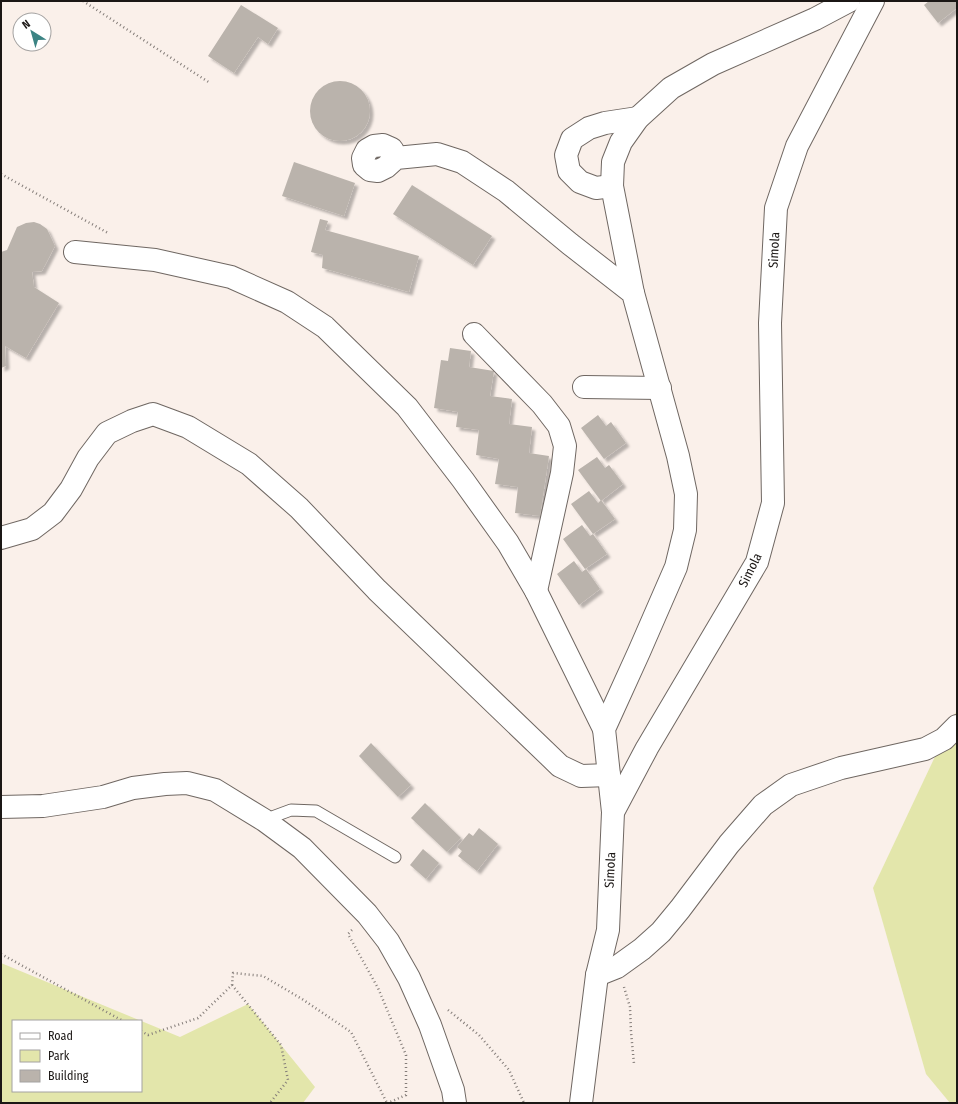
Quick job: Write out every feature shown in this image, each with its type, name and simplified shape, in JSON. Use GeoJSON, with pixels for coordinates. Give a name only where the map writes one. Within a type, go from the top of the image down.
{"type":"FeatureCollection","features":[{"type":"Feature","properties":{"kind":"street"},"geometry":{"type":"LineString","coordinates":[[604,729],[676,567],[685,530],[686,494],[678,456],[633,293],[612,186],[613,162],[621,142],[638,118],[670,88],[713,64],[849,1]]}},
{"type":"Feature","properties":{"kind":"street","name":"Simola"},"geometry":{"type":"LineString","coordinates":[[581,1103],[596,975],[608,930],[613,812],[647,748],[757,562],[773,503],[770,323],[776,208],[797,146],[873,1]]}},
{"type":"Feature","properties":{"kind":"street"},"geometry":{"type":"LineString","coordinates":[[612,186],[596,188],[580,182],[569,171],[566,155],[572,139],[589,128],[605,123],[638,118]]}},
{"type":"Feature","properties":{"kind":"street"},"geometry":{"type":"LineString","coordinates":[[396,158],[437,154],[462,162],[506,191],[570,244],[633,293]]}},
{"type":"Feature","properties":{"kind":"street"},"geometry":{"type":"LineString","coordinates":[[75,252],[155,260],[232,277],[287,302],[325,327],[407,407],[463,480],[503,537],[536,591],[604,729],[613,812]]}},
{"type":"Feature","properties":{"kind":"street"},"geometry":{"type":"LineString","coordinates":[[474,334],[542,404],[559,426],[565,446],[562,473],[536,591]]}},
{"type":"Feature","properties":{"kind":"street"},"geometry":{"type":"LineString","coordinates":[[584,387],[660,388]]}},
{"type":"Feature","properties":{"kind":"street"},"geometry":{"type":"LineString","coordinates":[[1,538],[32,529],[53,513],[71,489],[88,458],[106,434],[132,421],[153,414],[188,427],[250,464],[299,508],[377,590],[560,766],[581,776],[609,775]]}},
{"type":"Feature","properties":{"kind":"street"},"geometry":{"type":"LineString","coordinates":[[596,975],[617,967],[642,949],[661,932],[729,844],[763,805],[791,785],[840,768],[925,749],[944,739],[957,726]]}},
{"type":"Feature","properties":{"kind":"street"},"geometry":{"type":"LineString","coordinates":[[1,807],[43,806],[103,797],[133,788],[187,783],[215,790],[264,820],[302,848],[367,914],[388,941],[409,978],[430,1025],[453,1090],[455,1103]]}},
{"type":"Feature","properties":{"kind":"lane"},"geometry":{"type":"LineString","coordinates":[[264,820],[291,810],[316,811],[395,857]]}},
{"type":"Feature","properties":{"kind":"path"},"geometry":{"type":"LineString","coordinates":[[83,1],[210,83]]}},
{"type":"Feature","properties":{"kind":"path"},"geometry":{"type":"LineString","coordinates":[[1,174],[110,234]]}},
{"type":"Feature","properties":{"kind":"path"},"geometry":{"type":"LineString","coordinates":[[142,1032],[148,1035],[198,1018],[232,985],[233,973],[263,976],[302,999],[351,1032],[387,1103],[406,1095],[406,1055],[378,988],[348,934],[367,914]]}},
{"type":"Feature","properties":{"kind":"path"},"geometry":{"type":"LineString","coordinates":[[1,954],[13,959],[121,1020]]}},
{"type":"Feature","properties":{"kind":"path"},"geometry":{"type":"LineString","coordinates":[[617,967],[630,1007],[630,1032],[634,1064]]}},
{"type":"Feature","properties":{"kind":"path"},"geometry":{"type":"LineString","coordinates":[[232,985],[281,1045],[288,1080],[270,1103]]}},
{"type":"Feature","properties":{"kind":"path"},"geometry":{"type":"LineString","coordinates":[[444,1007],[479,1035],[509,1070],[524,1103]]}},
{"type":"Feature","properties":{"kind":"green space"},"geometry":{"type":"Polygon","coordinates":[[[957,710],[957,1103],[950,1103],[926,1074],[873,888],[957,710]]]}},
{"type":"Feature","properties":{"kind":"green space"},"geometry":{"type":"Polygon","coordinates":[[[1,963],[139,1020],[12,1020],[12,1092],[142,1092],[142,1021],[180,1037],[248,1004],[315,1087],[303,1103],[1,1103],[1,963]]]}},
{"type":"Feature","properties":{"kind":"building"},"geometry":{"type":"Polygon","coordinates":[[[929,1],[957,1],[957,8],[938,23],[924,5],[929,1]]]}},
{"type":"Feature","properties":{"kind":"building"},"geometry":{"type":"Polygon","coordinates":[[[241,5],[278,28],[268,44],[258,37],[234,73],[208,56],[241,5]]]}},
{"type":"Feature","properties":{"kind":"building"},"geometry":{"type":"Polygon","coordinates":[[[340,81],[356,86],[361,90],[365,95],[370,111],[365,127],[361,132],[356,136],[340,141],[324,136],[319,132],[315,127],[310,111],[315,95],[319,90],[324,86],[340,81]]]}},
{"type":"Feature","properties":{"kind":"building"},"geometry":{"type":"Polygon","coordinates":[[[294,162],[355,183],[344,216],[282,196],[294,162]]]}},
{"type":"Feature","properties":{"kind":"building"},"geometry":{"type":"Polygon","coordinates":[[[412,185],[492,236],[473,265],[393,214],[412,185]]]}},
{"type":"Feature","properties":{"kind":"building"},"geometry":{"type":"Polygon","coordinates":[[[320,219],[328,221],[325,230],[419,256],[409,292],[322,268],[323,255],[311,252],[320,219]]]}},
{"type":"Feature","properties":{"kind":"building"},"geometry":{"type":"Polygon","coordinates":[[[34,222],[47,229],[55,246],[42,271],[32,272],[34,287],[59,303],[26,358],[5,346],[6,366],[1,368],[1,252],[7,250],[17,227],[26,223],[34,222]]]}},
{"type":"Feature","properties":{"kind":"building"},"geometry":{"type":"Polygon","coordinates":[[[450,348],[471,351],[469,367],[494,371],[490,396],[512,399],[509,424],[532,427],[529,453],[549,456],[540,516],[515,513],[518,487],[495,484],[499,459],[476,455],[479,430],[456,427],[458,412],[434,408],[441,360],[448,361],[450,348]]]}},
{"type":"Feature","properties":{"kind":"building"},"geometry":{"type":"Polygon","coordinates":[[[598,415],[606,426],[611,422],[626,443],[604,459],[581,428],[598,415]]]}},
{"type":"Feature","properties":{"kind":"building"},"geometry":{"type":"Polygon","coordinates":[[[597,457],[605,468],[609,465],[623,484],[601,501],[578,470],[597,457]]]}},
{"type":"Feature","properties":{"kind":"building"},"geometry":{"type":"Polygon","coordinates":[[[589,491],[598,503],[601,500],[615,519],[593,534],[571,504],[589,491]]]}},
{"type":"Feature","properties":{"kind":"building"},"geometry":{"type":"Polygon","coordinates":[[[582,525],[590,536],[593,534],[607,554],[585,569],[563,539],[582,525]]]}},
{"type":"Feature","properties":{"kind":"building"},"geometry":{"type":"Polygon","coordinates":[[[574,561],[582,572],[586,569],[600,589],[579,605],[557,574],[574,561]]]}},
{"type":"Feature","properties":{"kind":"building"},"geometry":{"type":"Polygon","coordinates":[[[371,743],[411,785],[398,797],[359,756],[371,743]]]}},
{"type":"Feature","properties":{"kind":"building"},"geometry":{"type":"Polygon","coordinates":[[[425,803],[461,838],[447,852],[411,818],[425,803]]]}},
{"type":"Feature","properties":{"kind":"building"},"geometry":{"type":"Polygon","coordinates":[[[479,828],[498,844],[477,871],[458,856],[462,851],[457,847],[469,833],[473,836],[479,828]]]}},
{"type":"Feature","properties":{"kind":"building"},"geometry":{"type":"Polygon","coordinates":[[[423,849],[439,863],[426,879],[410,865],[423,849]]]}}]}
